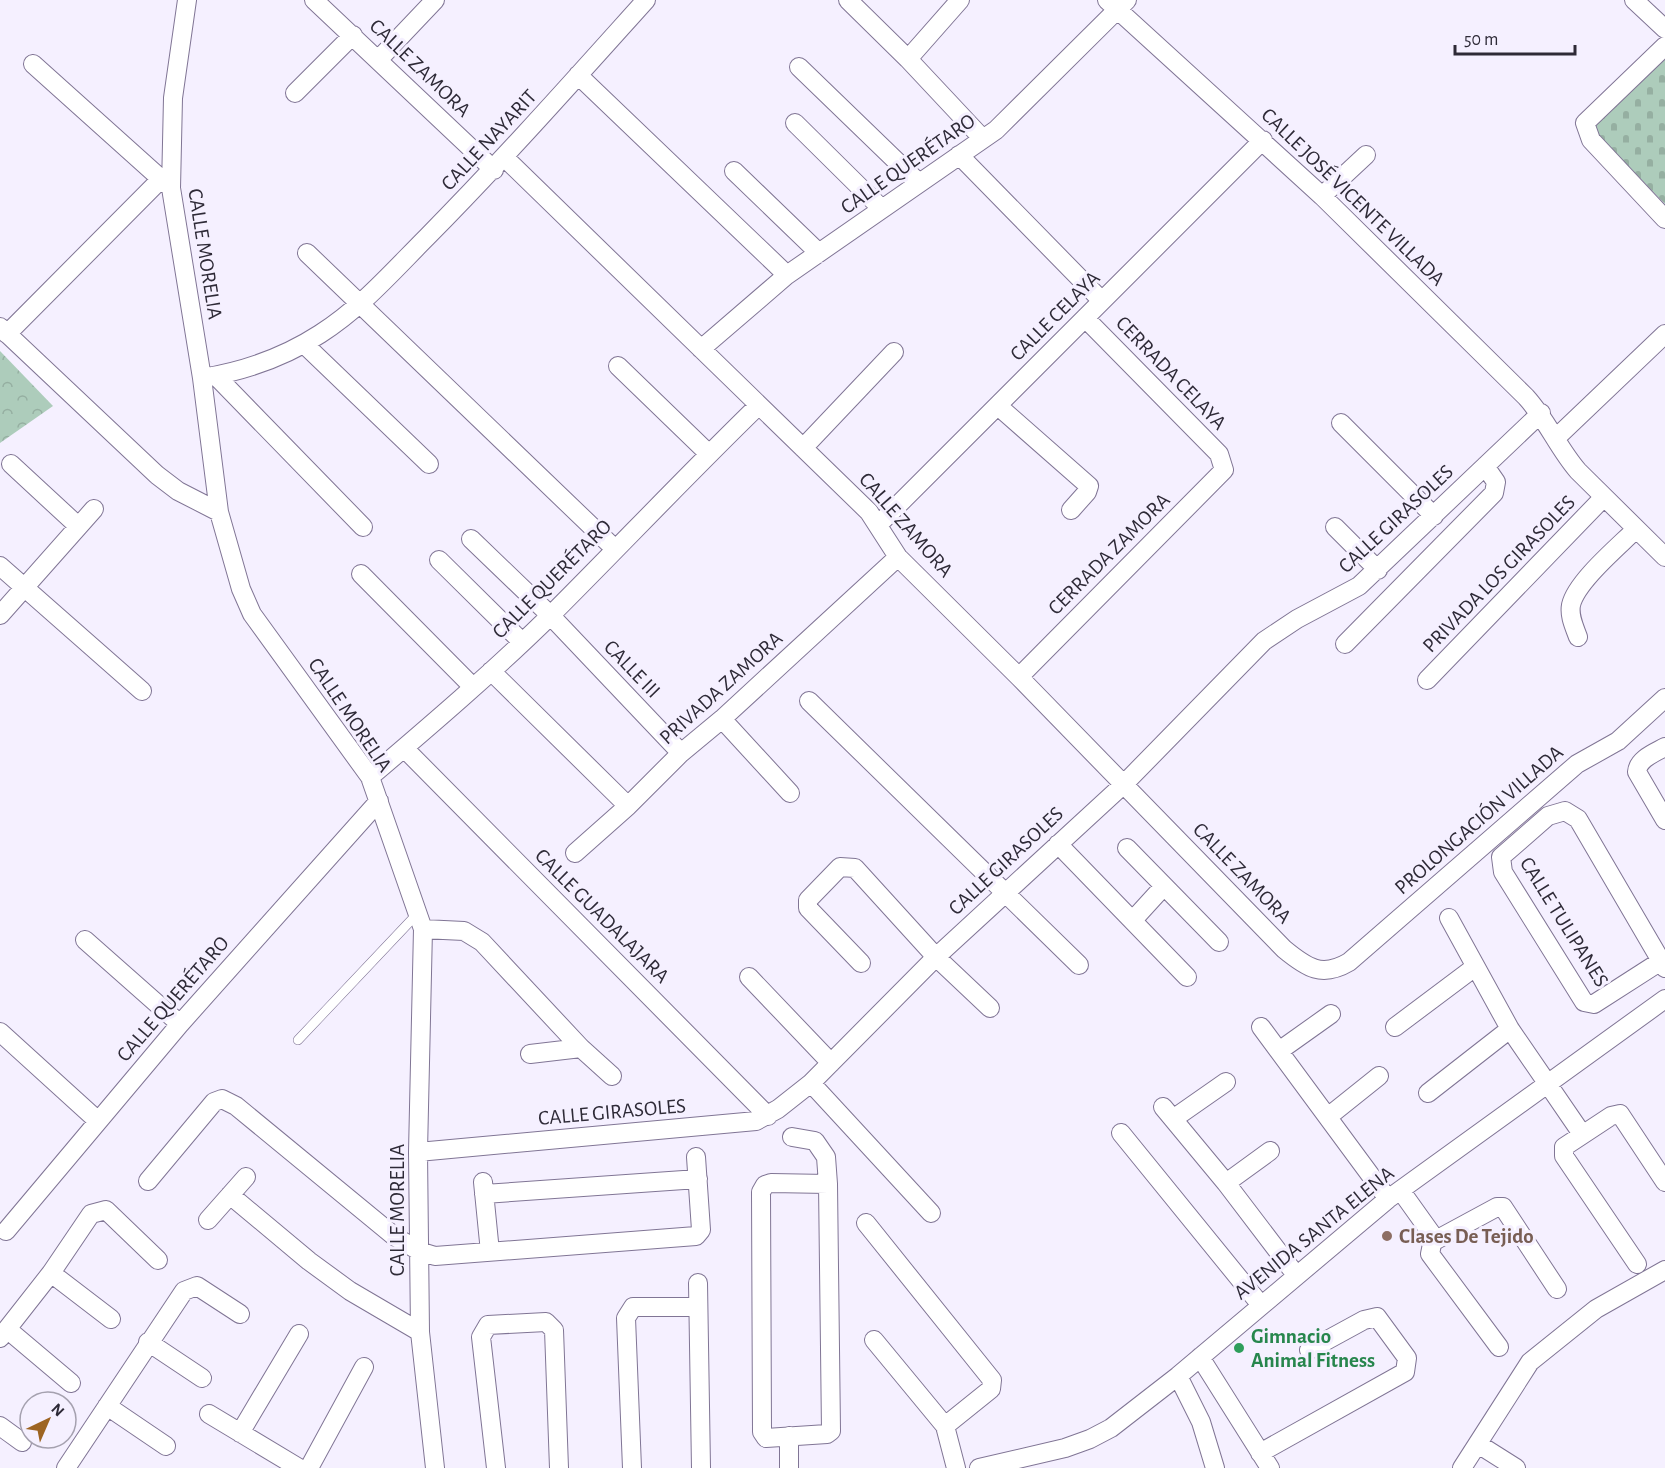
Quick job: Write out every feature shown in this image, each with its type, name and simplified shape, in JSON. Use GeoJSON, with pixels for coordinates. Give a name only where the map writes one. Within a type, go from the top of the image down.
{"type":"FeatureCollection","features":[{"type":"Feature","properties":{"kind":"street","name":"CALLE MORELIA"},"geometry":{"type":"LineString","coordinates":[[187,0],[173,98],[166,183],[209,377],[219,512],[241,589],[252,614],[370,777],[421,921],[418,1152],[420,1332],[435,1468]]}},
{"type":"Feature","properties":{"kind":"street","name":"CALLE ZAMORA"},"geometry":{"type":"LineString","coordinates":[[314,0],[500,164],[701,349],[879,524],[898,557],[1020,677],[1284,949],[1297,960],[1322,972]]}},
{"type":"Feature","properties":{"kind":"street"},"geometry":{"type":"LineString","coordinates":[[379,59],[435,0]]}},
{"type":"Feature","properties":{"kind":"street","name":"CALLE NAYARIT"},"geometry":{"type":"LineString","coordinates":[[209,377],[247,370],[279,357],[304,344],[359,305],[500,164],[646,0]]}},
{"type":"Feature","properties":{"kind":"street"},"geometry":{"type":"LineString","coordinates":[[848,0],[908,58],[983,139]]}},
{"type":"Feature","properties":{"kind":"street"},"geometry":{"type":"LineString","coordinates":[[908,58],[960,0]]}},
{"type":"Feature","properties":{"kind":"street"},"geometry":{"type":"LineString","coordinates":[[1634,0],[1665,29]]}},
{"type":"Feature","properties":{"kind":"street","name":"CALLE QUERÉTARO"},"geometry":{"type":"LineString","coordinates":[[701,349],[787,275],[1010,118],[1117,3]]}},
{"type":"Feature","properties":{"kind":"street","name":"CALLE JOSÉ VICENTE VILLADA"},"geometry":{"type":"LineString","coordinates":[[1117,3],[1322,196],[1541,413],[1557,437]]}},
{"type":"Feature","properties":{"kind":"street"},"geometry":{"type":"LineString","coordinates":[[295,93],[353,35]]}},
{"type":"Feature","properties":{"kind":"street"},"geometry":{"type":"LineString","coordinates":[[1665,46],[1586,123],[1591,140],[1665,219]]}},
{"type":"Feature","properties":{"kind":"street"},"geometry":{"type":"LineString","coordinates":[[33,64],[166,183],[3,330],[157,475],[178,491],[219,512]]}},
{"type":"Feature","properties":{"kind":"street"},"geometry":{"type":"LineString","coordinates":[[799,67],[919,183]]}},
{"type":"Feature","properties":{"kind":"street"},"geometry":{"type":"LineString","coordinates":[[578,75],[787,275]]}},
{"type":"Feature","properties":{"kind":"street"},"geometry":{"type":"LineString","coordinates":[[795,123],[882,208]]}},
{"type":"Feature","properties":{"kind":"street","name":"CALLE CELAYA"},"geometry":{"type":"LineString","coordinates":[[879,524],[1263,140]]}},
{"type":"Feature","properties":{"kind":"street"},"geometry":{"type":"LineString","coordinates":[[959,155],[1102,301]]}},
{"type":"Feature","properties":{"kind":"street"},"geometry":{"type":"LineString","coordinates":[[1322,196],[1366,155]]}},
{"type":"Feature","properties":{"kind":"street"},"geometry":{"type":"LineString","coordinates":[[734,171],[819,253]]}},
{"type":"Feature","properties":{"kind":"street"},"geometry":{"type":"LineString","coordinates":[[307,253],[614,548]]}},
{"type":"Feature","properties":{"kind":"street","name":"CERRADA CELAYA"},"geometry":{"type":"LineString","coordinates":[[1085,318],[1223,460]]}},
{"type":"Feature","properties":{"kind":"street"},"geometry":{"type":"LineString","coordinates":[[1661,546],[1635,530],[1603,498],[1567,458],[1557,437],[1665,334]]}},
{"type":"Feature","properties":{"kind":"street"},"geometry":{"type":"LineString","coordinates":[[304,344],[429,464]]}},
{"type":"Feature","properties":{"kind":"street"},"geometry":{"type":"LineString","coordinates":[[803,448],[894,352]]}},
{"type":"Feature","properties":{"kind":"street"},"geometry":{"type":"LineString","coordinates":[[618,366],[709,454]]}},
{"type":"Feature","properties":{"kind":"street"},"geometry":{"type":"LineString","coordinates":[[209,377],[363,527]]}},
{"type":"Feature","properties":{"kind":"street","name":"CALLE QUERÉTARO"},"geometry":{"type":"LineString","coordinates":[[370,777],[522,642],[759,405]]}},
{"type":"Feature","properties":{"kind":"street"},"geometry":{"type":"LineString","coordinates":[[998,406],[1089,486],[1087,492],[1071,510]]}},
{"type":"Feature","properties":{"kind":"street","name":"CALLE GIRASOLES"},"geometry":{"type":"LineString","coordinates":[[418,1152],[756,1120],[768,1116],[811,1083],[936,957],[1124,784],[1264,641],[1297,619],[1340,598],[1378,570],[1541,413]]}},
{"type":"Feature","properties":{"kind":"street"},"geometry":{"type":"LineString","coordinates":[[1341,423],[1434,516]]}},
{"type":"Feature","properties":{"kind":"street","name":"CERRADA ZAMORA"},"geometry":{"type":"LineString","coordinates":[[1020,677],[1224,470],[1223,460]]}},
{"type":"Feature","properties":{"kind":"street"},"geometry":{"type":"LineString","coordinates":[[11,464],[78,526]]}},
{"type":"Feature","properties":{"kind":"street"},"geometry":{"type":"LineString","coordinates":[[1345,644],[1494,493],[1497,486],[1485,466]]}},
{"type":"Feature","properties":{"kind":"street","name":"PRIVADA LOS GIRASOLES"},"geometry":{"type":"LineString","coordinates":[[1427,680],[1603,498]]}},
{"type":"Feature","properties":{"kind":"street"},"geometry":{"type":"LineString","coordinates":[[0,615],[94,509]]}},
{"type":"Feature","properties":{"kind":"street"},"geometry":{"type":"LineString","coordinates":[[1335,527],[1378,570]]}},
{"type":"Feature","properties":{"kind":"street"},"geometry":{"type":"LineString","coordinates":[[1578,637],[1571,615],[1574,597],[1635,530]]}},
{"type":"Feature","properties":{"kind":"street","name":"CALLE III"},"geometry":{"type":"LineString","coordinates":[[471,539],[550,615],[681,753]]}},
{"type":"Feature","properties":{"kind":"street","name":"PRIVADA ZAMORA"},"geometry":{"type":"LineString","coordinates":[[574,853],[898,557]]}},
{"type":"Feature","properties":{"kind":"street"},"geometry":{"type":"LineString","coordinates":[[439,560],[522,642]]}},
{"type":"Feature","properties":{"kind":"street"},"geometry":{"type":"LineString","coordinates":[[0,566],[142,691]]}},
{"type":"Feature","properties":{"kind":"street"},"geometry":{"type":"LineString","coordinates":[[361,574],[473,687]]}},
{"type":"Feature","properties":{"kind":"street"},"geometry":{"type":"LineString","coordinates":[[491,671],[628,806]]}},
{"type":"Feature","properties":{"kind":"street","name":"PROLONGACIÓN VILLADA"},"geometry":{"type":"LineString","coordinates":[[1322,972],[1336,970],[1350,962],[1577,764],[1618,741],[1665,698]]}},
{"type":"Feature","properties":{"kind":"street"},"geometry":{"type":"LineString","coordinates":[[810,701],[1079,965]]}},
{"type":"Feature","properties":{"kind":"street"},"geometry":{"type":"LineString","coordinates":[[722,719],[790,793]]}},
{"type":"Feature","properties":{"kind":"street"},"geometry":{"type":"LineString","coordinates":[[1665,747],[1637,767],[1637,772],[1665,820]]}},
{"type":"Feature","properties":{"kind":"street","name":"CALLE GUADALAJARA"},"geometry":{"type":"LineString","coordinates":[[404,748],[768,1116]]}},
{"type":"Feature","properties":{"kind":"street","name":"CALLE QUERÉTARO"},"geometry":{"type":"LineString","coordinates":[[6,1231],[180,1023],[379,801]]}},
{"type":"Feature","properties":{"kind":"street","name":"CALLE TULIPANES"},"geometry":{"type":"LineString","coordinates":[[1565,811],[1575,816],[1663,965],[1594,1004],[1584,1002],[1503,872],[1502,857],[1548,816],[1565,811]]}},
{"type":"Feature","properties":{"kind":"street"},"geometry":{"type":"LineString","coordinates":[[1058,844],[1187,977]]}},
{"type":"Feature","properties":{"kind":"street"},"geometry":{"type":"LineString","coordinates":[[1127,848],[1219,942]]}},
{"type":"Feature","properties":{"kind":"street"},"geometry":{"type":"LineString","coordinates":[[861,963],[808,908],[808,900],[840,867],[845,866],[855,868],[936,957],[990,1008]]}},
{"type":"Feature","properties":{"kind":"street"},"geometry":{"type":"LineString","coordinates":[[1132,920],[1164,886]]}},
{"type":"Feature","properties":{"kind":"street"},"geometry":{"type":"LineString","coordinates":[[1449,918],[1510,1029],[1582,1134]]}},
{"type":"Feature","properties":{"kind":"street"},"geometry":{"type":"LineString","coordinates":[[421,921],[465,931],[474,936],[612,1076]]}},
{"type":"Feature","properties":{"kind":"street"},"geometry":{"type":"LineString","coordinates":[[85,940],[180,1023]]}},
{"type":"Feature","properties":{"kind":"street"},"geometry":{"type":"LineString","coordinates":[[1395,1027],[1475,967]]}},
{"type":"Feature","properties":{"kind":"street"},"geometry":{"type":"LineString","coordinates":[[749,977],[831,1063]]}},
{"type":"Feature","properties":{"kind":"street","name":"AVENIDA SANTA ELENA"},"geometry":{"type":"LineString","coordinates":[[979,1468],[1065,1449],[1111,1428],[1178,1376],[1260,1304],[1395,1195],[1665,999]]}},
{"type":"Feature","properties":{"kind":"street"},"geometry":{"type":"LineString","coordinates":[[1279,1051],[1331,1014]]}},
{"type":"Feature","properties":{"kind":"street"},"geometry":{"type":"LineString","coordinates":[[1261,1027],[1329,1116],[1436,1240]]}},
{"type":"Feature","properties":{"kind":"street"},"geometry":{"type":"LineString","coordinates":[[1428,1093],[1510,1029]]}},
{"type":"Feature","properties":{"kind":"street"},"geometry":{"type":"LineString","coordinates":[[0,1032],[98,1121]]}},
{"type":"Feature","properties":{"kind":"street"},"geometry":{"type":"LineString","coordinates":[[530,1054],[581,1047]]}},
{"type":"Feature","properties":{"kind":"street"},"geometry":{"type":"LineString","coordinates":[[1329,1116],[1379,1076]]}},
{"type":"Feature","properties":{"kind":"street"},"geometry":{"type":"LineString","coordinates":[[1226,1082],[1168,1113],[1226,1183],[1296,1275]]}},
{"type":"Feature","properties":{"kind":"street"},"geometry":{"type":"LineString","coordinates":[[811,1083],[931,1213]]}},
{"type":"Feature","properties":{"kind":"street"},"geometry":{"type":"LineString","coordinates":[[148,1181],[214,1102],[222,1099],[236,1106],[394,1236],[418,1251],[435,1257],[696,1236],[702,1230],[696,1157]]}},
{"type":"Feature","properties":{"kind":"street"},"geometry":{"type":"LineString","coordinates":[[1637,1264],[1564,1156],[1567,1143],[1611,1116],[1620,1114],[1665,1182]]}},
{"type":"Feature","properties":{"kind":"street"},"geometry":{"type":"LineString","coordinates":[[1121,1133],[1260,1304]]}},
{"type":"Feature","properties":{"kind":"street"},"geometry":{"type":"LineString","coordinates":[[792,1137],[807,1138],[821,1147],[827,1162],[828,1184],[831,1431],[827,1434],[766,1438],[762,1432],[761,1192],[765,1185],[771,1183],[828,1184]]}},
{"type":"Feature","properties":{"kind":"street"},"geometry":{"type":"LineString","coordinates":[[1226,1183],[1270,1151]]}},
{"type":"Feature","properties":{"kind":"street"},"geometry":{"type":"LineString","coordinates":[[208,1220],[246,1177]]}},
{"type":"Feature","properties":{"kind":"street"},"geometry":{"type":"LineString","coordinates":[[490,1252],[483,1188],[698,1179]]}},
{"type":"Feature","properties":{"kind":"street"},"geometry":{"type":"LineString","coordinates":[[230,1195],[309,1261],[350,1291],[420,1332]]}},
{"type":"Feature","properties":{"kind":"street"},"geometry":{"type":"LineString","coordinates":[[1499,1347],[1430,1254],[1432,1244],[1436,1240],[1497,1207],[1503,1207],[1557,1289]]}},
{"type":"Feature","properties":{"kind":"street"},"geometry":{"type":"LineString","coordinates":[[71,1383],[3,1333],[51,1273],[91,1214],[99,1210],[106,1210],[158,1260]]}},
{"type":"Feature","properties":{"kind":"street"},"geometry":{"type":"LineString","coordinates":[[866,1223],[992,1380],[991,1389],[945,1425]]}},
{"type":"Feature","properties":{"kind":"street"},"geometry":{"type":"LineString","coordinates":[[1462,1468],[1530,1362],[1589,1313],[1665,1270]]}},
{"type":"Feature","properties":{"kind":"street"},"geometry":{"type":"LineString","coordinates":[[51,1273],[111,1320]]}},
{"type":"Feature","properties":{"kind":"street"},"geometry":{"type":"LineString","coordinates":[[698,1283],[701,1468]]}},
{"type":"Feature","properties":{"kind":"street"},"geometry":{"type":"LineString","coordinates":[[66,1468],[184,1291],[197,1286],[240,1314]]}},
{"type":"Feature","properties":{"kind":"street"},"geometry":{"type":"LineString","coordinates":[[632,1468],[626,1318],[633,1307],[697,1306]]}},
{"type":"Feature","properties":{"kind":"street"},"geometry":{"type":"LineString","coordinates":[[1200,1357],[1265,1460],[1405,1372],[1408,1363],[1377,1317],[1364,1320],[1309,1350]]}},
{"type":"Feature","properties":{"kind":"street"},"geometry":{"type":"LineString","coordinates":[[496,1468],[481,1337],[488,1325],[546,1322],[554,1330],[559,1468]]}},
{"type":"Feature","properties":{"kind":"street"},"geometry":{"type":"LineString","coordinates":[[240,1433],[298,1334]]}},
{"type":"Feature","properties":{"kind":"street"},"geometry":{"type":"LineString","coordinates":[[874,1340],[945,1425],[956,1468]]}},
{"type":"Feature","properties":{"kind":"street"},"geometry":{"type":"LineString","coordinates":[[148,1342],[202,1378]]}},
{"type":"Feature","properties":{"kind":"street"},"geometry":{"type":"LineString","coordinates":[[309,1468],[364,1367]]}},
{"type":"Feature","properties":{"kind":"street"},"geometry":{"type":"LineString","coordinates":[[1178,1376],[1201,1422],[1215,1468]]}},
{"type":"Feature","properties":{"kind":"street"},"geometry":{"type":"LineString","coordinates":[[106,1406],[166,1446]]}},
{"type":"Feature","properties":{"kind":"street"},"geometry":{"type":"LineString","coordinates":[[209,1414],[299,1468]]}},
{"type":"Feature","properties":{"kind":"street"},"geometry":{"type":"LineString","coordinates":[[0,1426],[18,1439]]}},
{"type":"Feature","properties":{"kind":"street"},"geometry":{"type":"LineString","coordinates":[[789,1436],[789,1468]]}},
{"type":"Feature","properties":{"kind":"street"},"geometry":{"type":"LineString","coordinates":[[1478,1444],[1516,1468]]}},
{"type":"Feature","properties":{"kind":"lane"},"geometry":{"type":"LineString","coordinates":[[298,1040],[421,921]]}},
{"type":"Feature","properties":{"kind":"green space"},"geometry":{"type":"Polygon","coordinates":[[[1665,58],[1665,204],[1591,128],[1665,58]]]}},
{"type":"Feature","properties":{"kind":"green space"},"geometry":{"type":"Polygon","coordinates":[[[0,351],[53,406],[0,443],[0,351]]]}},
{"type":"Feature","properties":{"kind":"place","name":"Clases De Tejido"},"geometry":{"type":"Point","coordinates":[1387,1236]}},
{"type":"Feature","properties":{"kind":"place","name":"Gimnacio Animal Fitness"},"geometry":{"type":"Point","coordinates":[1239,1348]}}]}
